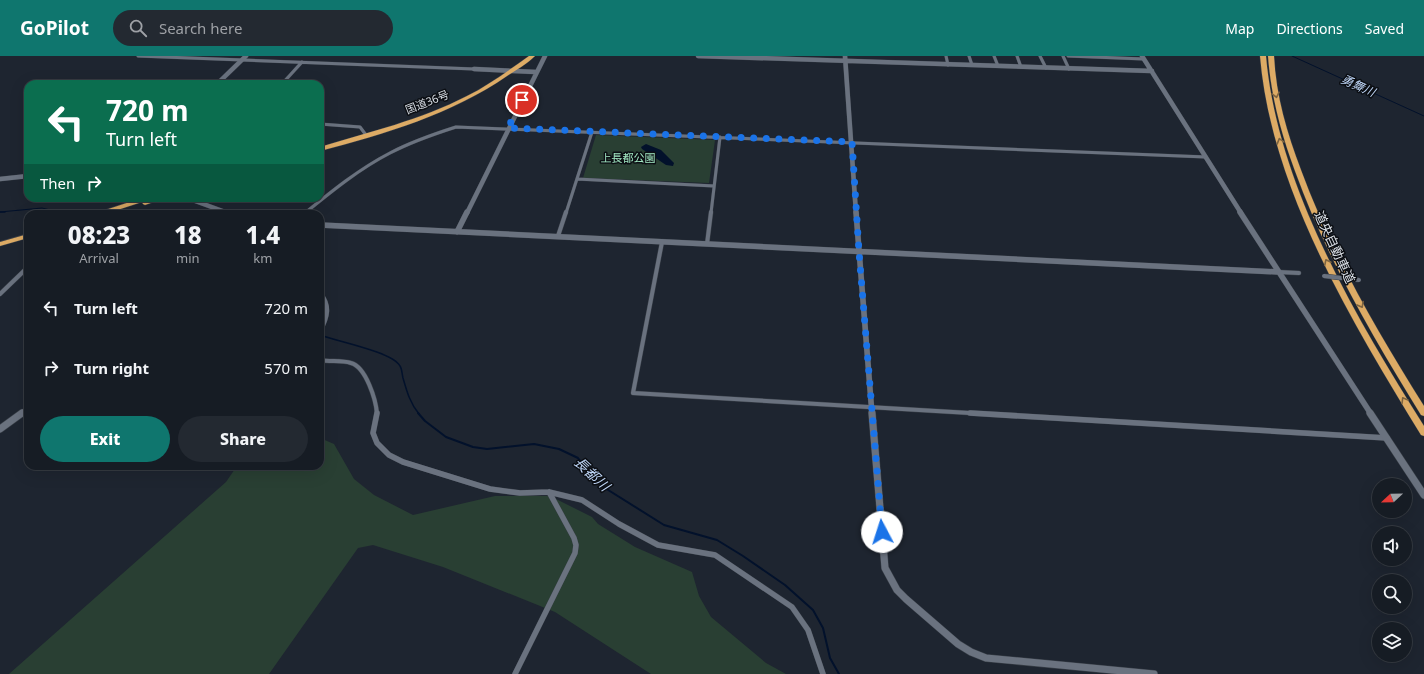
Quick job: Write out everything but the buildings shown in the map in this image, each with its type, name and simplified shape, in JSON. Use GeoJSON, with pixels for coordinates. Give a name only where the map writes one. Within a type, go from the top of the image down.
{"type":"FeatureCollection","features":[{"type":"Feature","properties":{"kind":"highway","name":"国道36号"},"geometry":{"type":"LineString","coordinates":[[324,148],[429,111],[465,96],[525,56]]}},
{"type":"Feature","properties":{"kind":"highway","name":"国道36号"},"geometry":{"type":"LineString","coordinates":[[324,145],[433,113],[466,99],[490,86],[532,56]]}},
{"type":"Feature","properties":{"kind":"highway","name":"道央自動車道"},"geometry":{"type":"LineString","coordinates":[[1263,56],[1266,88],[1274,119],[1290,175],[1308,221],[1348,302],[1379,358],[1424,433]]}},
{"type":"Feature","properties":{"kind":"highway","name":"道央自動車道"},"geometry":{"type":"LineString","coordinates":[[1271,56],[1273,82],[1281,122],[1299,175],[1319,224],[1383,346],[1424,413]]}},
{"type":"Feature","properties":{"kind":"highway"},"geometry":{"type":"LineString","coordinates":[[111,210],[136,202]]}},
{"type":"Feature","properties":{"kind":"highway"},"geometry":{"type":"LineString","coordinates":[[123,210],[149,202]]}},
{"type":"Feature","properties":{"kind":"highway"},"geometry":{"type":"LineString","coordinates":[[0,244],[24,237]]}},
{"type":"Feature","properties":{"kind":"highway"},"geometry":{"type":"LineString","coordinates":[[0,248],[24,241]]}},
{"type":"Feature","properties":{"kind":"street"},"geometry":{"type":"LineString","coordinates":[[138,56],[536,72]]}},
{"type":"Feature","properties":{"kind":"street"},"geometry":{"type":"LineString","coordinates":[[220,80],[246,56]]}},
{"type":"Feature","properties":{"kind":"street"},"geometry":{"type":"LineString","coordinates":[[456,232],[545,56]]}},
{"type":"Feature","properties":{"kind":"street"},"geometry":{"type":"LineString","coordinates":[[698,56],[845,59],[948,65],[1152,71]]}},
{"type":"Feature","properties":{"kind":"street"},"geometry":{"type":"LineString","coordinates":[[875,56],[876,62]]}},
{"type":"Feature","properties":{"kind":"street"},"geometry":{"type":"LineString","coordinates":[[946,56],[948,65]]}},
{"type":"Feature","properties":{"kind":"street"},"geometry":{"type":"LineString","coordinates":[[969,56],[972,65]]}},
{"type":"Feature","properties":{"kind":"street"},"geometry":{"type":"LineString","coordinates":[[994,56],[998,66]]}},
{"type":"Feature","properties":{"kind":"street"},"geometry":{"type":"LineString","coordinates":[[1017,56],[1022,67]]}},
{"type":"Feature","properties":{"kind":"street"},"geometry":{"type":"LineString","coordinates":[[1040,56],[1046,68]]}},
{"type":"Feature","properties":{"kind":"street"},"geometry":{"type":"LineString","coordinates":[[1063,56],[1069,68]]}},
{"type":"Feature","properties":{"kind":"street"},"geometry":{"type":"LineString","coordinates":[[1068,56],[1143,57],[1278,272],[1424,495]]}},
{"type":"Feature","properties":{"kind":"street"},"geometry":{"type":"LineString","coordinates":[[845,59],[871,407],[885,568],[897,590],[906,599],[958,644],[971,652],[986,658],[1154,674]]}},
{"type":"Feature","properties":{"kind":"street"},"geometry":{"type":"LineString","coordinates":[[286,80],[302,63]]}},
{"type":"Feature","properties":{"kind":"street"},"geometry":{"type":"LineString","coordinates":[[324,124],[360,127],[365,133]]}},
{"type":"Feature","properties":{"kind":"street"},"geometry":{"type":"LineString","coordinates":[[324,197],[374,163],[403,146],[456,127],[1206,157]]}},
{"type":"Feature","properties":{"kind":"street"},"geometry":{"type":"LineString","coordinates":[[558,236],[592,132]]}},
{"type":"Feature","properties":{"kind":"street"},"geometry":{"type":"LineString","coordinates":[[707,244],[720,137]]}},
{"type":"Feature","properties":{"kind":"street"},"geometry":{"type":"LineString","coordinates":[[0,179],[24,176]]}},
{"type":"Feature","properties":{"kind":"street"},"geometry":{"type":"LineString","coordinates":[[577,179],[714,186]]}},
{"type":"Feature","properties":{"kind":"street"},"geometry":{"type":"LineString","coordinates":[[204,202],[223,210]]}},
{"type":"Feature","properties":{"kind":"street"},"geometry":{"type":"LineString","coordinates":[[308,210],[318,202]]}},
{"type":"Feature","properties":{"kind":"street"},"geometry":{"type":"LineString","coordinates":[[324,226],[558,236],[1300,273]]}},
{"type":"Feature","properties":{"kind":"street"},"geometry":{"type":"LineString","coordinates":[[662,242],[633,393],[1387,438]]}},
{"type":"Feature","properties":{"kind":"street"},"geometry":{"type":"LineString","coordinates":[[0,294],[24,271]]}},
{"type":"Feature","properties":{"kind":"street"},"geometry":{"type":"LineString","coordinates":[[1324,276],[1359,280]]}},
{"type":"Feature","properties":{"kind":"street"},"geometry":{"type":"LineString","coordinates":[[324,299],[328,311],[324,324]]}},
{"type":"Feature","properties":{"kind":"street"},"geometry":{"type":"LineString","coordinates":[[324,360],[348,362],[358,366],[364,373],[377,411],[373,434],[378,443],[390,457],[490,489],[520,493],[549,492],[582,500],[636,534],[658,545],[707,552],[727,561],[758,585],[792,607],[802,618],[812,638],[823,674]]}},
{"type":"Feature","properties":{"kind":"street"},"geometry":{"type":"LineString","coordinates":[[0,429],[24,412]]}},
{"type":"Feature","properties":{"kind":"street"},"geometry":{"type":"LineString","coordinates":[[515,674],[575,553],[576,545],[574,538],[549,492]]}},
{"type":"Feature","properties":{"kind":"green space","name":"上長都公園"},"geometry":{"type":"Polygon","coordinates":[[[596,135],[715,140],[709,183],[583,178],[596,135]]]}},
{"type":"Feature","properties":{"kind":"green space"},"geometry":{"type":"Polygon","coordinates":[[[324,440],[334,444],[354,479],[374,495],[413,515],[495,496],[550,496],[592,517],[598,524],[635,547],[692,572],[699,596],[711,617],[766,663],[786,674],[651,674],[555,612],[443,567],[373,545],[358,548],[269,674],[9,674],[226,482],[234,470],[324,470],[324,440]]]}},
{"type":"Feature","properties":{"kind":"water"},"geometry":{"type":"Polygon","coordinates":[[[646,144],[661,150],[674,163],[673,166],[666,165],[642,149],[641,147],[646,144]]]}},
{"type":"Feature","properties":{"kind":"waterway","name":"勇舞川"},"geometry":{"type":"LineString","coordinates":[[1292,56],[1424,116]]}},
{"type":"Feature","properties":{"kind":"waterway","name":"長都川"},"geometry":{"type":"LineString","coordinates":[[5,212],[0,212],[42,208],[50,210]]}},
{"type":"Feature","properties":{"kind":"waterway","name":"長都川"},"geometry":{"type":"LineString","coordinates":[[324,336],[376,352],[395,361],[401,367],[409,397],[419,414]]}},
{"type":"Feature","properties":{"kind":"waterway","name":"長都川"},"geometry":{"type":"LineString","coordinates":[[418,413],[425,421],[446,437],[473,447],[487,449],[534,444],[559,449],[578,458],[593,477],[605,488],[664,525],[717,540],[743,556],[785,585],[813,610],[823,628],[830,658],[839,674]]}},
{"type":"Feature","properties":{"kind":"route"},"geometry":{"type":"LineString","coordinates":[[522,100],[508,128],[852,142],[859,252],[882,532]]}}]}
